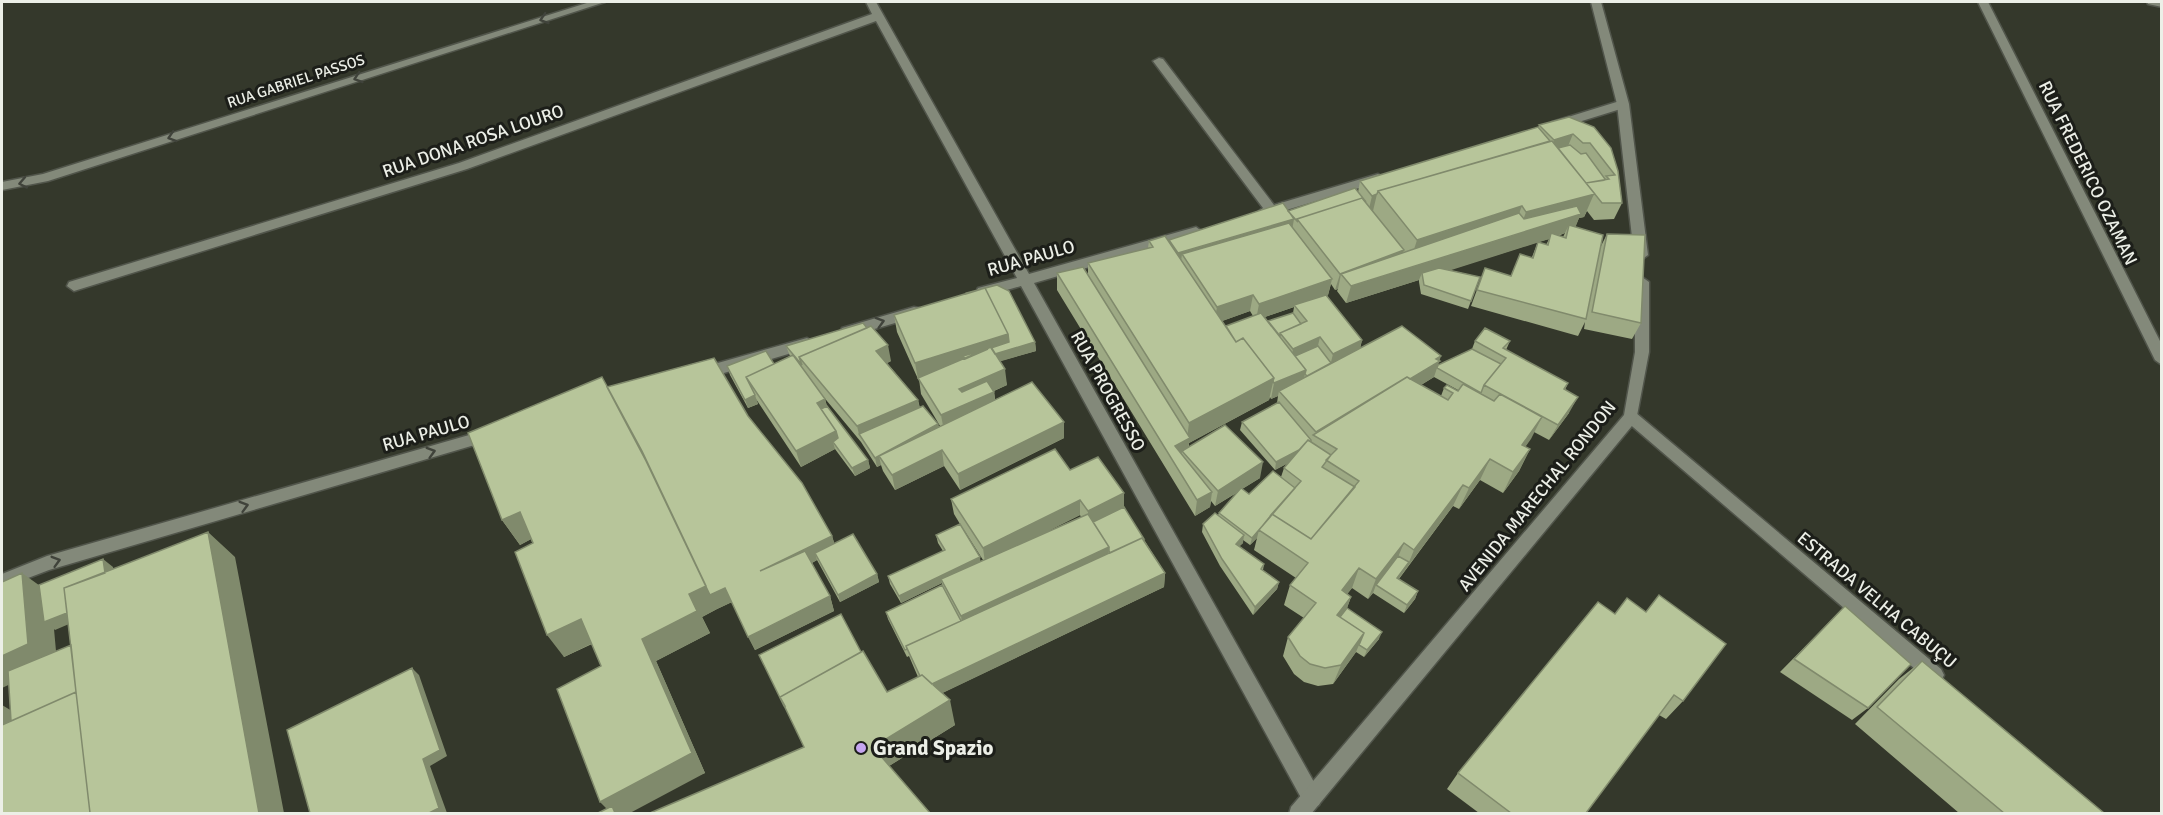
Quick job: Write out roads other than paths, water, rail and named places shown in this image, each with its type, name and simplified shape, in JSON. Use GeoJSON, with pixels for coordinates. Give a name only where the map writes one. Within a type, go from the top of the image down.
{"type":"FeatureCollection","features":[{"type":"Feature","properties":{"kind":"street","name":"RUA GABRIEL PASSOS"},"geometry":{"type":"LineString","coordinates":[[2,186],[44,178],[600,2]]}},
{"type":"Feature","properties":{"kind":"street","name":"RUA PROGRESSO"},"geometry":{"type":"LineString","coordinates":[[871,2],[1312,798]]}},
{"type":"Feature","properties":{"kind":"street","name":"AVENIDA MARECHAL RONDON"},"geometry":{"type":"LineString","coordinates":[[1298,813],[1631,417],[1642,352],[1642,262],[1623,104],[1596,2]]}},
{"type":"Feature","properties":{"kind":"street","name":"RUA FREDERICO OZAMAN"},"geometry":{"type":"LineString","coordinates":[[1983,2],[2162,360]]}},
{"type":"Feature","properties":{"kind":"street"},"geometry":{"type":"LineString","coordinates":[[2152,2],[2162,4]]}},
{"type":"Feature","properties":{"kind":"street","name":"RUA DONA ROSA LOURO"},"geometry":{"type":"LineString","coordinates":[[74,286],[463,166],[878,16]]}},
{"type":"Feature","properties":{"kind":"street"},"geometry":{"type":"LineString","coordinates":[[1158,61],[1271,210]]}},
{"type":"Feature","properties":{"kind":"street"},"geometry":{"type":"LineString","coordinates":[[1544,128],[1623,104]]}},
{"type":"Feature","properties":{"kind":"street"},"geometry":{"type":"LineString","coordinates":[[1248,217],[1396,173]]}},
{"type":"Feature","properties":{"kind":"street","name":"RUA PAULO"},"geometry":{"type":"LineString","coordinates":[[967,297],[1215,226]]}},
{"type":"Feature","properties":{"kind":"street"},"geometry":{"type":"LineString","coordinates":[[691,377],[933,307]]}},
{"type":"Feature","properties":{"kind":"street","name":"ESTRADA VELHA CABUÇU"},"geometry":{"type":"LineString","coordinates":[[1631,417],[1945,684]]}},
{"type":"Feature","properties":{"kind":"street","name":"RUA PAULO"},"geometry":{"type":"LineString","coordinates":[[2,581],[58,560],[507,430]]}},
{"type":"Feature","properties":{"kind":"place","name":"Grand Spazio"},"geometry":{"type":"Point","coordinates":[861,748]}}]}
